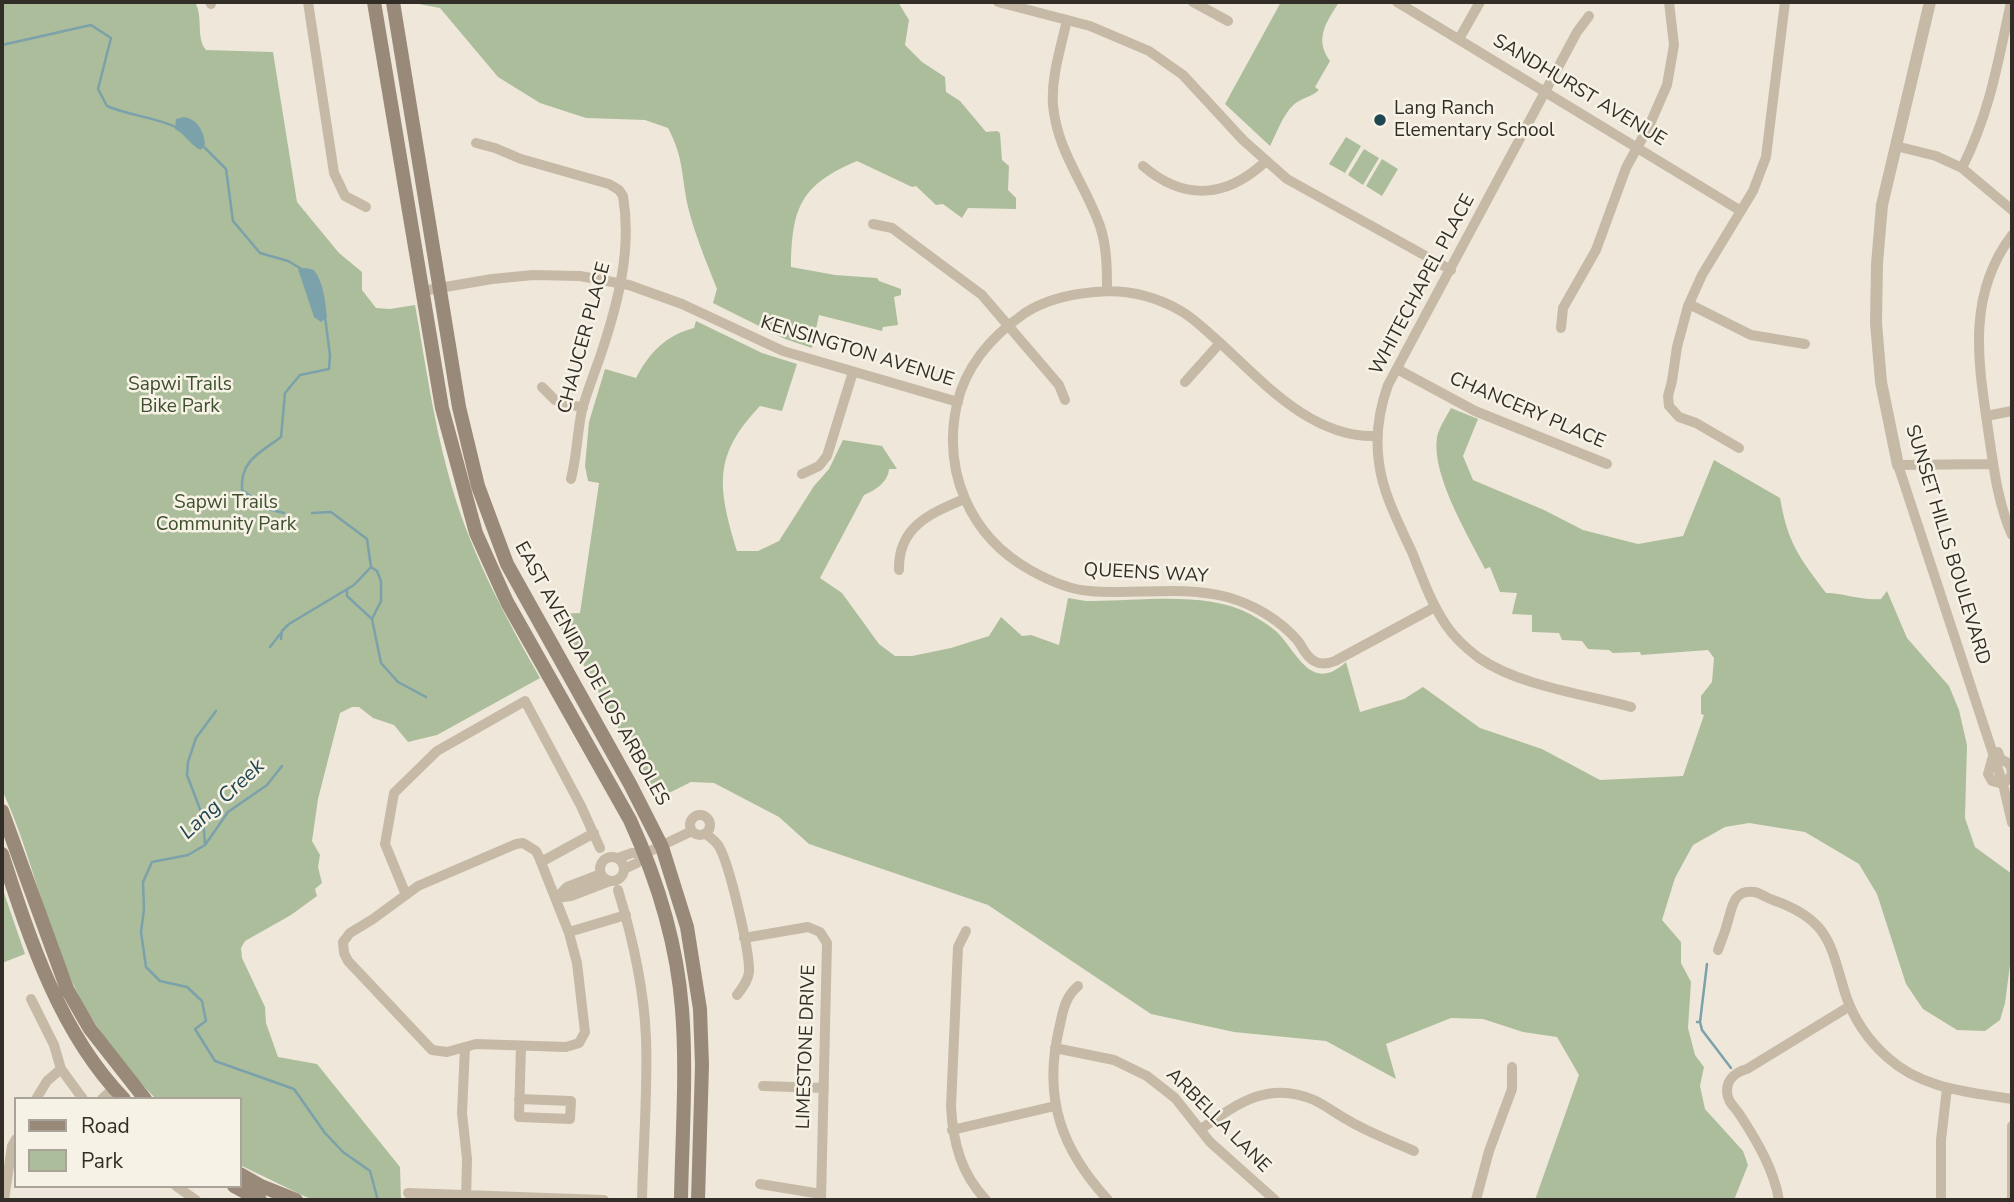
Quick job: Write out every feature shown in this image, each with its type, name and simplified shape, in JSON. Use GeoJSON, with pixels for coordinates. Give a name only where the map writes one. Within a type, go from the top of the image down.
{"type":"FeatureCollection","features":[{"type":"Feature","properties":{"kind":"main road","name":"EAST AVENIDA DE LOS ARBOLES"},"geometry":{"type":"LineString","coordinates":[[374,2],[442,408],[476,533],[507,602],[630,820],[646,853],[669,929],[682,1008],[684,1065],[681,1200]]}},
{"type":"Feature","properties":{"kind":"main road","name":"EAST AVENIDA DE LOS ARBOLES"},"geometry":{"type":"LineString","coordinates":[[393,2],[467,442],[478,486],[507,564],[630,784],[662,847],[687,927],[700,1009],[702,1065],[698,1200]]}},
{"type":"Feature","properties":{"kind":"main road"},"geometry":{"type":"LineString","coordinates":[[2,811],[67,989],[90,1029],[143,1097]]}},
{"type":"Feature","properties":{"kind":"main road"},"geometry":{"type":"LineString","coordinates":[[2,854],[53,992],[85,1049],[119,1094]]}},
{"type":"Feature","properties":{"kind":"main road"},"geometry":{"type":"LineString","coordinates":[[242,1175],[296,1200]]}},
{"type":"Feature","properties":{"kind":"main road"},"geometry":{"type":"LineString","coordinates":[[238,1188],[260,1200]]}},
{"type":"Feature","properties":{"kind":"street"},"geometry":{"type":"LineString","coordinates":[[309,2],[334,173],[345,196],[366,207]]}},
{"type":"Feature","properties":{"kind":"street"},"geometry":{"type":"LineString","coordinates":[[998,2],[1067,20],[1127,40],[1169,64],[1199,91],[1265,162],[1312,194],[1451,270]]}},
{"type":"Feature","properties":{"kind":"street"},"geometry":{"type":"LineString","coordinates":[[1193,2],[1228,21]]}},
{"type":"Feature","properties":{"kind":"street","name":"SANDHURST AVENUE"},"geometry":{"type":"LineString","coordinates":[[1397,2],[1546,90],[1741,211]]}},
{"type":"Feature","properties":{"kind":"street"},"geometry":{"type":"LineString","coordinates":[[1459,39],[1480,2]]}},
{"type":"Feature","properties":{"kind":"street"},"geometry":{"type":"LineString","coordinates":[[1561,328],[1563,308],[1595,250],[1626,168],[1658,106],[1671,66],[1674,45],[1669,2]]}},
{"type":"Feature","properties":{"kind":"street"},"geometry":{"type":"LineString","coordinates":[[1739,448],[1696,423],[1679,417],[1669,406],[1668,396],[1677,347],[1689,304],[1702,275],[1753,191],[1766,157],[1785,2]]}},
{"type":"Feature","properties":{"kind":"street","name":"SUNSET HILLS BOULEVARD"},"geometry":{"type":"LineString","coordinates":[[1930,2],[1882,205],[1876,323],[1881,382],[1898,465],[1994,755],[1988,774],[1992,781],[2008,784]]}},
{"type":"Feature","properties":{"kind":"street"},"geometry":{"type":"LineString","coordinates":[[1962,168],[1987,110],[2010,21],[2011,2]]}},
{"type":"Feature","properties":{"kind":"street","name":"WHITECHAPEL PLACE"},"geometry":{"type":"LineString","coordinates":[[1589,16],[1577,32],[1397,369],[1382,403],[1377,436],[1379,464],[1385,489],[1435,607],[1461,643],[1497,669],[1519,678],[1631,707]]}},
{"type":"Feature","properties":{"kind":"street"},"geometry":{"type":"LineString","coordinates":[[1067,20],[1054,80],[1055,119],[1065,155],[1101,229],[1107,258],[1107,291]]}},
{"type":"Feature","properties":{"kind":"street","name":"CHAUCER PLACE"},"geometry":{"type":"LineString","coordinates":[[476,143],[609,184],[620,190],[625,206],[626,250],[620,284],[607,337],[583,408],[571,479]]}},
{"type":"Feature","properties":{"kind":"street"},"geometry":{"type":"LineString","coordinates":[[1896,146],[1936,156],[1962,168],[2012,210]]}},
{"type":"Feature","properties":{"kind":"street"},"geometry":{"type":"LineString","coordinates":[[1143,166],[1173,186],[1205,191],[1237,184],[1265,162]]}},
{"type":"Feature","properties":{"kind":"street"},"geometry":{"type":"LineString","coordinates":[[873,224],[892,228],[982,295],[1059,385],[1065,400]]}},
{"type":"Feature","properties":{"kind":"street"},"geometry":{"type":"LineString","coordinates":[[2012,235],[1987,283],[1978,325],[1979,367],[1993,464],[1999,499],[2012,535]]}},
{"type":"Feature","properties":{"kind":"street","name":"KENSINGTON AVENUE"},"geometry":{"type":"LineString","coordinates":[[422,291],[533,275],[580,276],[620,284],[682,304],[783,351],[958,402]]}},
{"type":"Feature","properties":{"kind":"street","name":"QUEENS WAY"},"geometry":{"type":"LineString","coordinates":[[1377,436],[1356,435],[1339,430],[1320,424],[1303,414],[1194,319],[1166,303],[1149,297],[1107,291],[1053,300],[1030,310],[1007,326],[990,343],[976,360],[958,402],[953,426],[953,451],[956,476],[964,499],[978,525],[1018,563],[1042,577],[1088,591],[1195,592],[1230,598],[1254,607],[1275,620],[1297,640],[1310,658],[1321,663],[1335,661],[1435,607]]}},
{"type":"Feature","properties":{"kind":"street"},"geometry":{"type":"LineString","coordinates":[[1689,304],[1751,335],[1805,344]]}},
{"type":"Feature","properties":{"kind":"street"},"geometry":{"type":"LineString","coordinates":[[1185,382],[1220,343]]}},
{"type":"Feature","properties":{"kind":"street","name":"CHANCERY PLACE"},"geometry":{"type":"LineString","coordinates":[[1397,369],[1475,411],[1607,464]]}},
{"type":"Feature","properties":{"kind":"street"},"geometry":{"type":"LineString","coordinates":[[802,474],[818,466],[827,456],[853,372]]}},
{"type":"Feature","properties":{"kind":"street"},"geometry":{"type":"LineString","coordinates":[[542,387],[555,400],[583,408]]}},
{"type":"Feature","properties":{"kind":"street"},"geometry":{"type":"LineString","coordinates":[[1986,415],[2012,411]]}},
{"type":"Feature","properties":{"kind":"street"},"geometry":{"type":"LineString","coordinates":[[1898,465],[1993,464]]}},
{"type":"Feature","properties":{"kind":"street"},"geometry":{"type":"LineString","coordinates":[[899,570],[902,544],[911,530],[934,512],[964,499]]}},
{"type":"Feature","properties":{"kind":"street"},"geometry":{"type":"LineString","coordinates":[[406,895],[385,844],[394,793],[437,751],[525,701],[600,848]]}},
{"type":"Feature","properties":{"kind":"street","name":"SUNSET HILLS BOULEVARD"},"geometry":{"type":"LineString","coordinates":[[1984,727],[1993,738],[2001,760],[2012,768],[2008,784],[2011,816]]}},
{"type":"Feature","properties":{"kind":"street"},"geometry":{"type":"LineString","coordinates":[[708,829],[697,835],[690,824],[695,816],[705,816],[708,829],[720,849],[735,896],[749,970],[748,980],[737,995]]}},
{"type":"Feature","properties":{"kind":"street"},"geometry":{"type":"LineString","coordinates":[[610,881],[601,874],[600,866],[604,860],[632,853],[646,853],[692,831]]}},
{"type":"Feature","properties":{"kind":"street"},"geometry":{"type":"LineString","coordinates":[[541,863],[593,833]]}},
{"type":"Feature","properties":{"kind":"street"},"geometry":{"type":"LineString","coordinates":[[516,844],[529,845],[536,851],[569,932],[577,963],[586,1026],[583,1038],[566,1047],[476,1044],[447,1052],[432,1050],[348,961],[344,953],[343,942],[351,933],[406,895],[428,880],[516,844]]}},
{"type":"Feature","properties":{"kind":"street"},"geometry":{"type":"LineString","coordinates":[[556,898],[570,896],[619,879],[624,869],[637,863],[646,853]]}},
{"type":"Feature","properties":{"kind":"street"},"geometry":{"type":"LineString","coordinates":[[618,858],[624,869]]}},
{"type":"Feature","properties":{"kind":"street"},"geometry":{"type":"LineString","coordinates":[[556,898],[567,887],[601,874]]}},
{"type":"Feature","properties":{"kind":"street"},"geometry":{"type":"LineString","coordinates":[[618,890],[641,982],[646,1039],[642,1200]]}},
{"type":"Feature","properties":{"kind":"street"},"geometry":{"type":"LineString","coordinates":[[1718,950],[1732,903],[1742,894],[1756,892],[1787,904],[1810,919],[1828,939],[1850,1006],[1866,1035],[1889,1059],[1917,1077],[1947,1088],[2012,1099]]}},
{"type":"Feature","properties":{"kind":"street"},"geometry":{"type":"LineString","coordinates":[[569,932],[626,915]]}},
{"type":"Feature","properties":{"kind":"street","name":"LIMESTONE DRIVE"},"geometry":{"type":"LineString","coordinates":[[744,938],[808,927],[820,932],[828,949],[821,1197]]}},
{"type":"Feature","properties":{"kind":"street"},"geometry":{"type":"LineString","coordinates":[[966,931],[958,947],[952,1130],[963,1166],[971,1182],[986,1200]]}},
{"type":"Feature","properties":{"kind":"street"},"geometry":{"type":"LineString","coordinates":[[1078,986],[1067,995],[1055,1048],[1055,1106],[1077,1161],[1108,1200]]}},
{"type":"Feature","properties":{"kind":"street"},"geometry":{"type":"LineString","coordinates":[[31,999],[54,1045],[61,1069],[82,1097]]}},
{"type":"Feature","properties":{"kind":"street"},"geometry":{"type":"LineString","coordinates":[[1779,1200],[1769,1167],[1739,1113],[1729,1101],[1727,1087],[1734,1075],[1740,1071],[1850,1006]]}},
{"type":"Feature","properties":{"kind":"street"},"geometry":{"type":"LineString","coordinates":[[519,1099],[571,1101],[570,1119],[519,1117],[519,1099],[521,1046]]}},
{"type":"Feature","properties":{"kind":"street"},"geometry":{"type":"LineString","coordinates":[[465,1047],[462,1112],[467,1160],[466,1198]]}},
{"type":"Feature","properties":{"kind":"street","name":"ARBELLA LANE"},"geometry":{"type":"LineString","coordinates":[[1055,1048],[1114,1060],[1147,1076],[1175,1098],[1220,1151],[1275,1200]]}},
{"type":"Feature","properties":{"kind":"street"},"geometry":{"type":"LineString","coordinates":[[1476,1200],[1489,1151],[1512,1088],[1512,1067]]}},
{"type":"Feature","properties":{"kind":"street"},"geometry":{"type":"LineString","coordinates":[[37,1097],[47,1081],[61,1069]]}},
{"type":"Feature","properties":{"kind":"street"},"geometry":{"type":"LineString","coordinates":[[763,1086],[824,1088]]}},
{"type":"Feature","properties":{"kind":"street"},"geometry":{"type":"LineString","coordinates":[[1941,1200],[1941,1140],[1947,1088]]}},
{"type":"Feature","properties":{"kind":"street"},"geometry":{"type":"LineString","coordinates":[[1201,1129],[1249,1098],[1287,1093],[1313,1100],[1361,1127],[1415,1151]]}},
{"type":"Feature","properties":{"kind":"street"},"geometry":{"type":"LineString","coordinates":[[952,1130],[1055,1106]]}},
{"type":"Feature","properties":{"kind":"street"},"geometry":{"type":"LineString","coordinates":[[2012,1126],[2012,1200]]}},
{"type":"Feature","properties":{"kind":"street"},"geometry":{"type":"LineString","coordinates":[[4,1200],[14,1145]]}},
{"type":"Feature","properties":{"kind":"street"},"geometry":{"type":"LineString","coordinates":[[760,1184],[821,1197]]}},
{"type":"Feature","properties":{"kind":"street"},"geometry":{"type":"LineString","coordinates":[[179,1188],[196,1200]]}},
{"type":"Feature","properties":{"kind":"street"},"geometry":{"type":"LineString","coordinates":[[408,1193],[466,1198],[604,1200]]}},
{"type":"Feature","properties":{"kind":"green space","name":"Sapwi Trails Community Park"},"geometry":{"type":"Polygon","coordinates":[[[2,2],[196,4],[201,40],[206,50],[273,52],[297,202],[339,253],[362,272],[362,290],[376,308],[415,305],[438,431],[465,527],[487,578],[540,678],[437,735],[408,742],[394,725],[373,718],[359,707],[352,707],[340,713],[318,799],[312,841],[320,855],[318,867],[322,883],[315,889],[317,896],[291,915],[245,941],[241,948],[242,958],[265,1007],[266,1023],[278,1057],[317,1064],[400,1167],[401,1200],[317,1200],[242,1166],[242,1097],[154,1097],[114,1050],[79,996],[57,945],[2,790],[2,2]]]}},
{"type":"Feature","properties":{"kind":"green space"},"geometry":{"type":"Polygon","coordinates":[[[408,2],[898,2],[909,20],[905,45],[922,62],[945,77],[946,92],[960,101],[986,132],[1000,133],[1002,160],[1009,166],[1008,190],[1016,198],[1016,209],[968,208],[962,218],[943,204],[936,205],[916,186],[912,187],[857,161],[838,170],[823,179],[803,201],[794,229],[791,267],[835,275],[877,278],[901,289],[901,295],[894,297],[898,325],[883,327],[882,331],[819,315],[812,348],[785,339],[713,303],[717,289],[691,217],[680,158],[668,128],[645,120],[586,118],[540,103],[498,77],[440,8],[408,2]]]}},
{"type":"Feature","properties":{"kind":"green space"},"geometry":{"type":"Polygon","coordinates":[[[1281,2],[1339,2],[1322,38],[1330,61],[1315,87],[1319,90],[1294,104],[1270,146],[1225,104],[1281,2]]]}},
{"type":"Feature","properties":{"kind":"green space"},"geometry":{"type":"Polygon","coordinates":[[[1346,137],[1361,146],[1345,173],[1329,164],[1346,137]]]}},
{"type":"Feature","properties":{"kind":"green space"},"geometry":{"type":"Polygon","coordinates":[[[1364,149],[1379,158],[1363,185],[1348,175],[1364,149]]]}},
{"type":"Feature","properties":{"kind":"green space"},"geometry":{"type":"Polygon","coordinates":[[[1382,159],[1398,169],[1382,196],[1366,186],[1382,159]]]}},
{"type":"Feature","properties":{"kind":"green space"},"geometry":{"type":"Polygon","coordinates":[[[696,321],[762,353],[797,364],[782,411],[760,406],[733,441],[727,457],[723,491],[737,551],[758,551],[779,541],[814,486],[829,469],[843,440],[882,446],[897,469],[889,469],[881,485],[864,495],[820,578],[842,593],[879,644],[895,656],[912,656],[951,648],[989,636],[1001,617],[1022,636],[1031,635],[1059,645],[1068,598],[1086,601],[1170,599],[1212,602],[1250,614],[1267,625],[1277,632],[1298,659],[1314,672],[1323,674],[1334,671],[1346,662],[1360,712],[1404,699],[1423,687],[1480,728],[1542,749],[1600,780],[1683,776],[1704,715],[1701,714],[1701,696],[1712,682],[1714,658],[1708,650],[1641,655],[1640,652],[1613,653],[1609,650],[1588,649],[1582,641],[1562,640],[1559,633],[1532,632],[1532,615],[1512,614],[1517,593],[1500,592],[1490,567],[1485,569],[1452,504],[1440,469],[1438,434],[1451,408],[1478,419],[1463,456],[1473,480],[1583,530],[1638,544],[1683,536],[1714,460],[1780,498],[1791,539],[1826,593],[1881,599],[1887,591],[1907,638],[1949,686],[1959,710],[1967,745],[1965,818],[1975,847],[2012,874],[2012,950],[2000,1020],[1985,1031],[1957,1030],[1923,1009],[1906,984],[1877,894],[1859,864],[1805,832],[1749,823],[1725,827],[1693,845],[1675,878],[1662,920],[1681,942],[1681,963],[1691,982],[1688,1028],[1695,1055],[1704,1067],[1700,1086],[1705,1109],[1743,1151],[1748,1165],[1734,1200],[1535,1200],[1579,1075],[1557,1037],[1523,1032],[1483,1019],[1451,1018],[1386,1044],[1396,1079],[1326,1041],[1234,1032],[1151,1014],[988,905],[809,844],[779,817],[714,783],[691,782],[657,799],[583,664],[552,614],[580,613],[599,483],[588,481],[585,466],[589,422],[605,369],[636,378],[659,346],[675,335],[694,328],[696,321]]]}},
{"type":"Feature","properties":{"kind":"green space"},"geometry":{"type":"Polygon","coordinates":[[[2,887],[25,954],[2,963],[2,887]]]}},
{"type":"Feature","properties":{"kind":"water"},"geometry":{"type":"Polygon","coordinates":[[[184,117],[197,123],[202,131],[205,144],[201,150],[175,129],[176,119],[184,117]]]}},
{"type":"Feature","properties":{"kind":"water"},"geometry":{"type":"Polygon","coordinates":[[[298,269],[314,270],[322,287],[327,317],[321,322],[314,317],[298,269]]]}},
{"type":"Feature","properties":{"kind":"waterway","name":"Lang Creek"},"geometry":{"type":"LineString","coordinates":[[2,45],[91,25],[111,38],[98,89],[107,106],[178,128]]}},
{"type":"Feature","properties":{"kind":"waterway","name":"Lang Creek"},"geometry":{"type":"LineString","coordinates":[[203,146],[226,169],[233,221],[260,253],[288,261],[305,271]]}},
{"type":"Feature","properties":{"kind":"waterway","name":"Lang Creek"},"geometry":{"type":"LineString","coordinates":[[284,513],[268,509],[242,490],[242,480],[244,471],[253,458],[281,437],[285,393],[300,375],[329,369],[325,317]]}},
{"type":"Feature","properties":{"kind":"waterway","name":"Lang Creek"},"geometry":{"type":"LineString","coordinates":[[281,639],[282,631],[289,624],[354,585],[371,567],[367,539],[331,512],[312,513]]}},
{"type":"Feature","properties":{"kind":"waterway"},"geometry":{"type":"LineString","coordinates":[[371,567],[377,571],[381,581],[381,601],[372,619],[381,663],[398,682],[426,697]]}},
{"type":"Feature","properties":{"kind":"waterway"},"geometry":{"type":"LineString","coordinates":[[347,589],[347,596],[372,619]]}},
{"type":"Feature","properties":{"kind":"waterway"},"geometry":{"type":"LineString","coordinates":[[270,647],[281,633]]}},
{"type":"Feature","properties":{"kind":"waterway"},"geometry":{"type":"LineString","coordinates":[[205,845],[203,817],[187,775],[188,762],[196,738],[216,711]]}},
{"type":"Feature","properties":{"kind":"waterway","name":"Lang Creek"},"geometry":{"type":"LineString","coordinates":[[282,766],[267,785],[228,812],[205,845],[188,855],[152,862],[143,882],[141,932],[146,967],[160,981],[187,987],[202,1001],[206,1021],[195,1029],[215,1061],[294,1089],[325,1133],[343,1152],[370,1171],[377,1197]]}},
{"type":"Feature","properties":{"kind":"waterway"},"geometry":{"type":"LineString","coordinates":[[1700,1022],[1707,964]]}},
{"type":"Feature","properties":{"kind":"waterway"},"geometry":{"type":"LineString","coordinates":[[1697,1022],[1700,1022],[1702,1030],[1731,1068]]}},
{"type":"Feature","properties":{"kind":"place","name":"Lang Ranch Elementary School"},"geometry":{"type":"Point","coordinates":[1380,120]}},
{"type":"Feature","properties":{"kind":"park label","name":"Sapwi Trails Bike Park"},"geometry":{"type":"Point","coordinates":[180,396]}}]}
